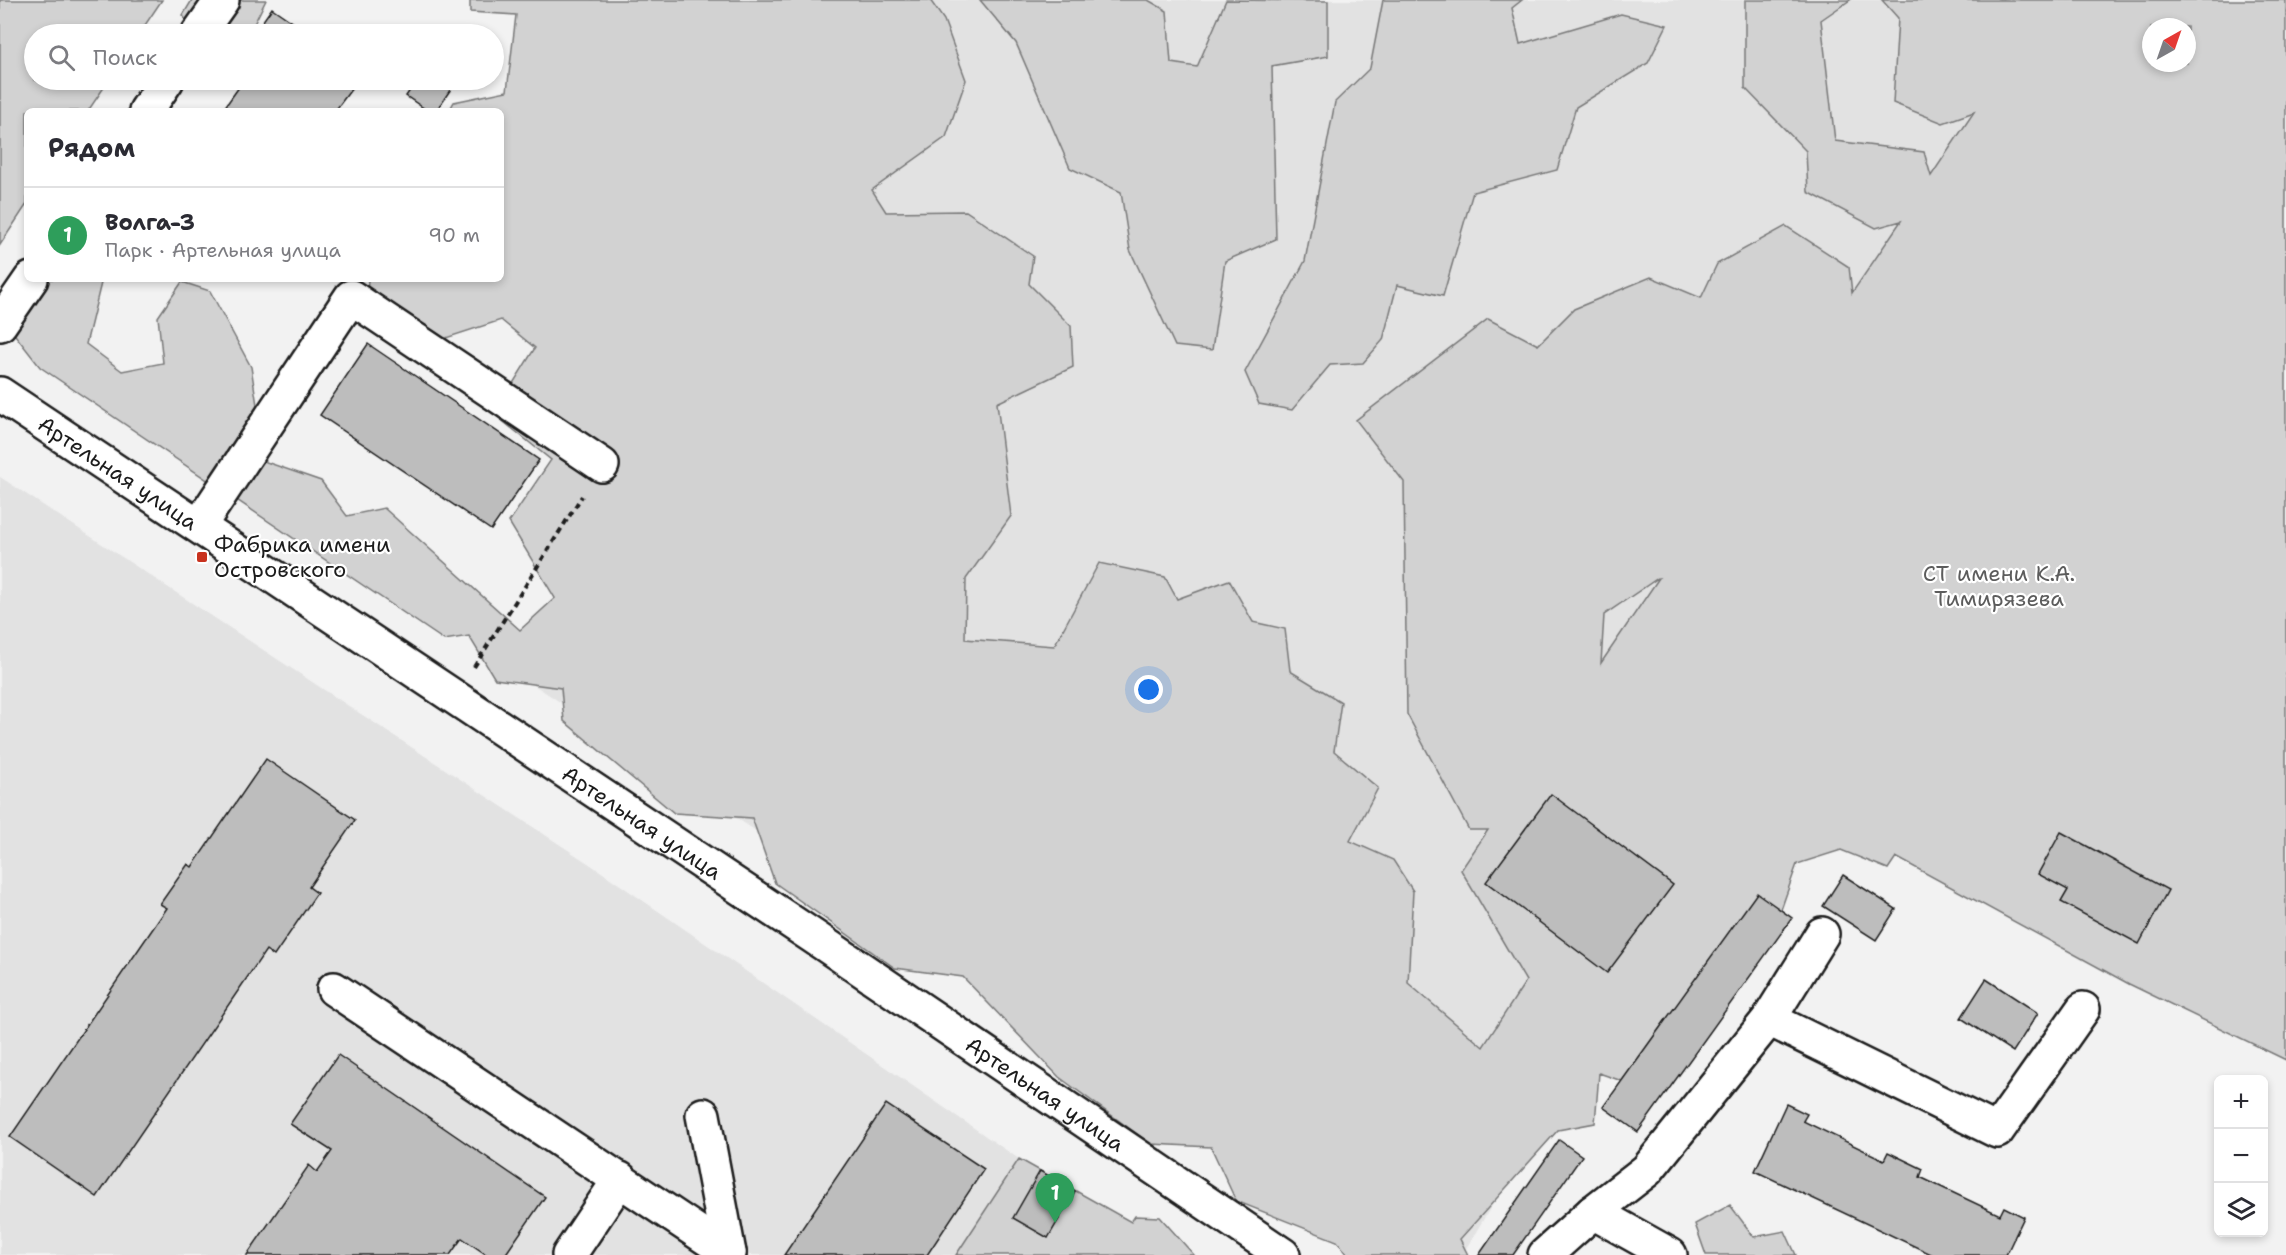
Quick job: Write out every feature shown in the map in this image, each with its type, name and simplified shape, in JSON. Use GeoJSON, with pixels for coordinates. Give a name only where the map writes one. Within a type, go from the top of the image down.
{"type":"FeatureCollection","features":[{"type":"Feature","properties":{"kind":"street"},"geometry":{"type":"LineString","coordinates":[[205,24],[222,0]]}},
{"type":"Feature","properties":{"kind":"street"},"geometry":{"type":"LineString","coordinates":[[148,108],[160,90]]}},
{"type":"Feature","properties":{"kind":"street"},"geometry":{"type":"LineString","coordinates":[[0,324],[29,282]]}},
{"type":"Feature","properties":{"kind":"street"},"geometry":{"type":"LineString","coordinates":[[199,526],[351,297],[602,465]]}},
{"type":"Feature","properties":{"kind":"street","name":"Артельная улица"},"geometry":{"type":"LineString","coordinates":[[0,394],[824,944],[1283,1255]]}},
{"type":"Feature","properties":{"kind":"street"},"geometry":{"type":"LineString","coordinates":[[1545,1255],[1593,1212],[1647,1170],[1769,1019],[1822,934]]}},
{"type":"Feature","properties":{"kind":"street"},"geometry":{"type":"LineString","coordinates":[[334,989],[729,1254]]}},
{"type":"Feature","properties":{"kind":"street"},"geometry":{"type":"LineString","coordinates":[[1769,1019],[1997,1131],[2083,1009]]}},
{"type":"Feature","properties":{"kind":"street"},"geometry":{"type":"LineString","coordinates":[[703,1115],[729,1254]]}},
{"type":"Feature","properties":{"kind":"street"},"geometry":{"type":"LineString","coordinates":[[569,1255],[620,1179]]}},
{"type":"Feature","properties":{"kind":"street"},"geometry":{"type":"LineString","coordinates":[[1593,1212],[1670,1255]]}},
{"type":"Feature","properties":{"kind":"path"},"geometry":{"type":"LineString","coordinates":[[470,673],[602,465]]}},
{"type":"Feature","properties":{"kind":"shaded area"},"geometry":{"type":"Polygon","coordinates":[[[671,0],[2051,0],[1576,1066],[1462,1255],[1401,1255],[525,679],[725,316],[671,0]]]}},
{"type":"Feature","properties":{"kind":"shaded area"},"geometry":{"type":"Polygon","coordinates":[[[0,477],[594,867],[1019,1159],[956,1255],[0,1255],[0,477]]]}},
{"type":"Feature","properties":{"kind":"green space"},"geometry":{"type":"Polygon","coordinates":[[[0,0],[162,0],[146,24],[24,24],[24,90],[102,90],[90,108],[24,108],[24,209],[0,245],[0,0]]]}},
{"type":"Feature","properties":{"kind":"green space"},"geometry":{"type":"Polygon","coordinates":[[[192,0],[266,0],[254,24],[187,24],[183,15],[192,0]]]}},
{"type":"Feature","properties":{"kind":"green space","name":"СТ имени К.А. Тимирязева"},"geometry":{"type":"Polygon","coordinates":[[[470,0],[930,0],[944,20],[966,80],[946,137],[872,190],[886,212],[966,211],[1033,256],[1029,284],[1071,326],[1073,367],[997,403],[1011,516],[966,579],[965,639],[1054,646],[1099,563],[1165,577],[1177,599],[1229,580],[1253,622],[1285,629],[1290,671],[1341,702],[1334,751],[1378,788],[1350,841],[1393,860],[1413,891],[1408,983],[1483,1047],[1526,981],[1461,870],[1488,830],[1469,830],[1407,714],[1404,482],[1356,420],[1488,319],[1538,345],[1574,309],[1651,277],[1701,298],[1717,264],[1786,226],[1849,267],[1852,293],[1901,221],[1876,228],[1808,192],[1806,151],[1745,88],[1745,0],[1850,0],[1821,20],[1835,141],[1924,152],[1931,176],[1974,112],[1943,123],[1893,103],[1898,18],[1882,0],[2286,0],[2286,1060],[2129,984],[1896,857],[1888,869],[1841,850],[1797,864],[1777,921],[1664,1022],[1622,1081],[1599,1073],[1595,1123],[1558,1130],[1460,1239],[1468,1255],[1348,1255],[1337,1241],[1236,1201],[1211,1147],[1151,1144],[1059,1077],[963,977],[895,968],[775,883],[752,818],[674,813],[564,721],[561,688],[495,679],[469,636],[444,640],[40,367],[8,326],[26,282],[101,282],[86,344],[122,371],[163,363],[158,317],[182,282],[210,291],[251,367],[266,462],[321,481],[347,516],[384,508],[520,630],[555,598],[509,522],[551,460],[494,414],[535,348],[501,320],[403,352],[365,323],[368,282],[504,282],[504,108],[451,108],[454,102],[507,91],[516,15],[470,12],[470,0]],[[1659,578],[1604,615],[1601,663],[1659,578]]]}},
{"type":"Feature","properties":{"kind":"green space"},"geometry":{"type":"Polygon","coordinates":[[[980,0],[1148,0],[1167,11],[1171,63],[1197,67],[1226,0],[1328,1],[1328,56],[1272,66],[1276,239],[1225,261],[1212,350],[1175,346],[1130,250],[1121,192],[1070,168],[1016,43],[980,0]]]}},
{"type":"Feature","properties":{"kind":"green space"},"geometry":{"type":"Polygon","coordinates":[[[1383,0],[1522,0],[1512,8],[1520,44],[1621,14],[1667,25],[1648,63],[1576,107],[1557,170],[1473,192],[1443,296],[1397,285],[1383,340],[1363,363],[1330,365],[1292,410],[1259,404],[1245,372],[1305,261],[1335,102],[1370,68],[1383,0]]]}},
{"type":"Feature","properties":{"kind":"green space"},"geometry":{"type":"Polygon","coordinates":[[[1019,1159],[1131,1222],[1135,1216],[1160,1217],[1194,1255],[956,1255],[1019,1159]]]}},
{"type":"Feature","properties":{"kind":"green space"},"geometry":{"type":"Polygon","coordinates":[[[1730,1205],[1754,1237],[1785,1231],[1796,1255],[1706,1255],[1695,1224],[1730,1205]]]}},
{"type":"Feature","properties":{"kind":"building"},"geometry":{"type":"Polygon","coordinates":[[[272,8],[295,24],[261,24],[272,8]]]}},
{"type":"Feature","properties":{"kind":"building"},"geometry":{"type":"Polygon","coordinates":[[[237,90],[351,90],[337,108],[224,108],[237,90]]]}},
{"type":"Feature","properties":{"kind":"building"},"geometry":{"type":"Polygon","coordinates":[[[410,90],[450,90],[438,108],[424,108],[406,96],[410,90]]]}},
{"type":"Feature","properties":{"kind":"building"},"geometry":{"type":"Polygon","coordinates":[[[368,344],[539,460],[491,530],[320,415],[368,344]]]}},
{"type":"Feature","properties":{"kind":"building"},"geometry":{"type":"Polygon","coordinates":[[[266,759],[355,820],[309,887],[317,893],[274,956],[266,950],[97,1197],[10,1137],[167,908],[160,904],[188,864],[192,867],[266,759]]]}},
{"type":"Feature","properties":{"kind":"building"},"geometry":{"type":"Polygon","coordinates":[[[1551,794],[1673,885],[1607,973],[1486,882],[1551,794]]]}},
{"type":"Feature","properties":{"kind":"building"},"geometry":{"type":"Polygon","coordinates":[[[2061,832],[2168,890],[2139,944],[2061,902],[2068,890],[2038,874],[2061,832]]]}},
{"type":"Feature","properties":{"kind":"building"},"geometry":{"type":"Polygon","coordinates":[[[1843,875],[1896,909],[1876,940],[1823,906],[1843,875]]]}},
{"type":"Feature","properties":{"kind":"building"},"geometry":{"type":"Polygon","coordinates":[[[1757,893],[1792,918],[1638,1132],[1603,1107],[1757,893]]]}},
{"type":"Feature","properties":{"kind":"building"},"geometry":{"type":"Polygon","coordinates":[[[1986,979],[2038,1013],[2013,1052],[1961,1018],[1986,979]]]}},
{"type":"Feature","properties":{"kind":"building"},"geometry":{"type":"Polygon","coordinates":[[[338,1055],[545,1197],[505,1255],[487,1255],[462,1238],[450,1255],[247,1255],[309,1165],[317,1172],[332,1151],[290,1124],[338,1055]]]}},
{"type":"Feature","properties":{"kind":"building"},"geometry":{"type":"Polygon","coordinates":[[[886,1104],[984,1169],[927,1255],[784,1255],[886,1104]]]}},
{"type":"Feature","properties":{"kind":"building"},"geometry":{"type":"Polygon","coordinates":[[[1786,1104],[1807,1114],[1803,1121],[1884,1160],[1888,1152],[1923,1169],[1920,1177],[2000,1215],[2004,1207],[2024,1217],[2006,1255],[1933,1255],[1755,1171],[1786,1104]]]}},
{"type":"Feature","properties":{"kind":"building"},"geometry":{"type":"Polygon","coordinates":[[[1559,1140],[1582,1156],[1513,1255],[1479,1255],[1559,1140]]]}},
{"type":"Feature","properties":{"kind":"building"},"geometry":{"type":"Polygon","coordinates":[[[1040,1171],[1075,1191],[1048,1238],[1013,1218],[1040,1171]]]}},
{"type":"Feature","properties":{"kind":"place","name":"Фабрика имени Островского"},"geometry":{"type":"Point","coordinates":[202,557]}},
{"type":"Feature","properties":{"kind":"place","name":"Волга-3"},"geometry":{"type":"Point","coordinates":[1055,1223]}}]}
